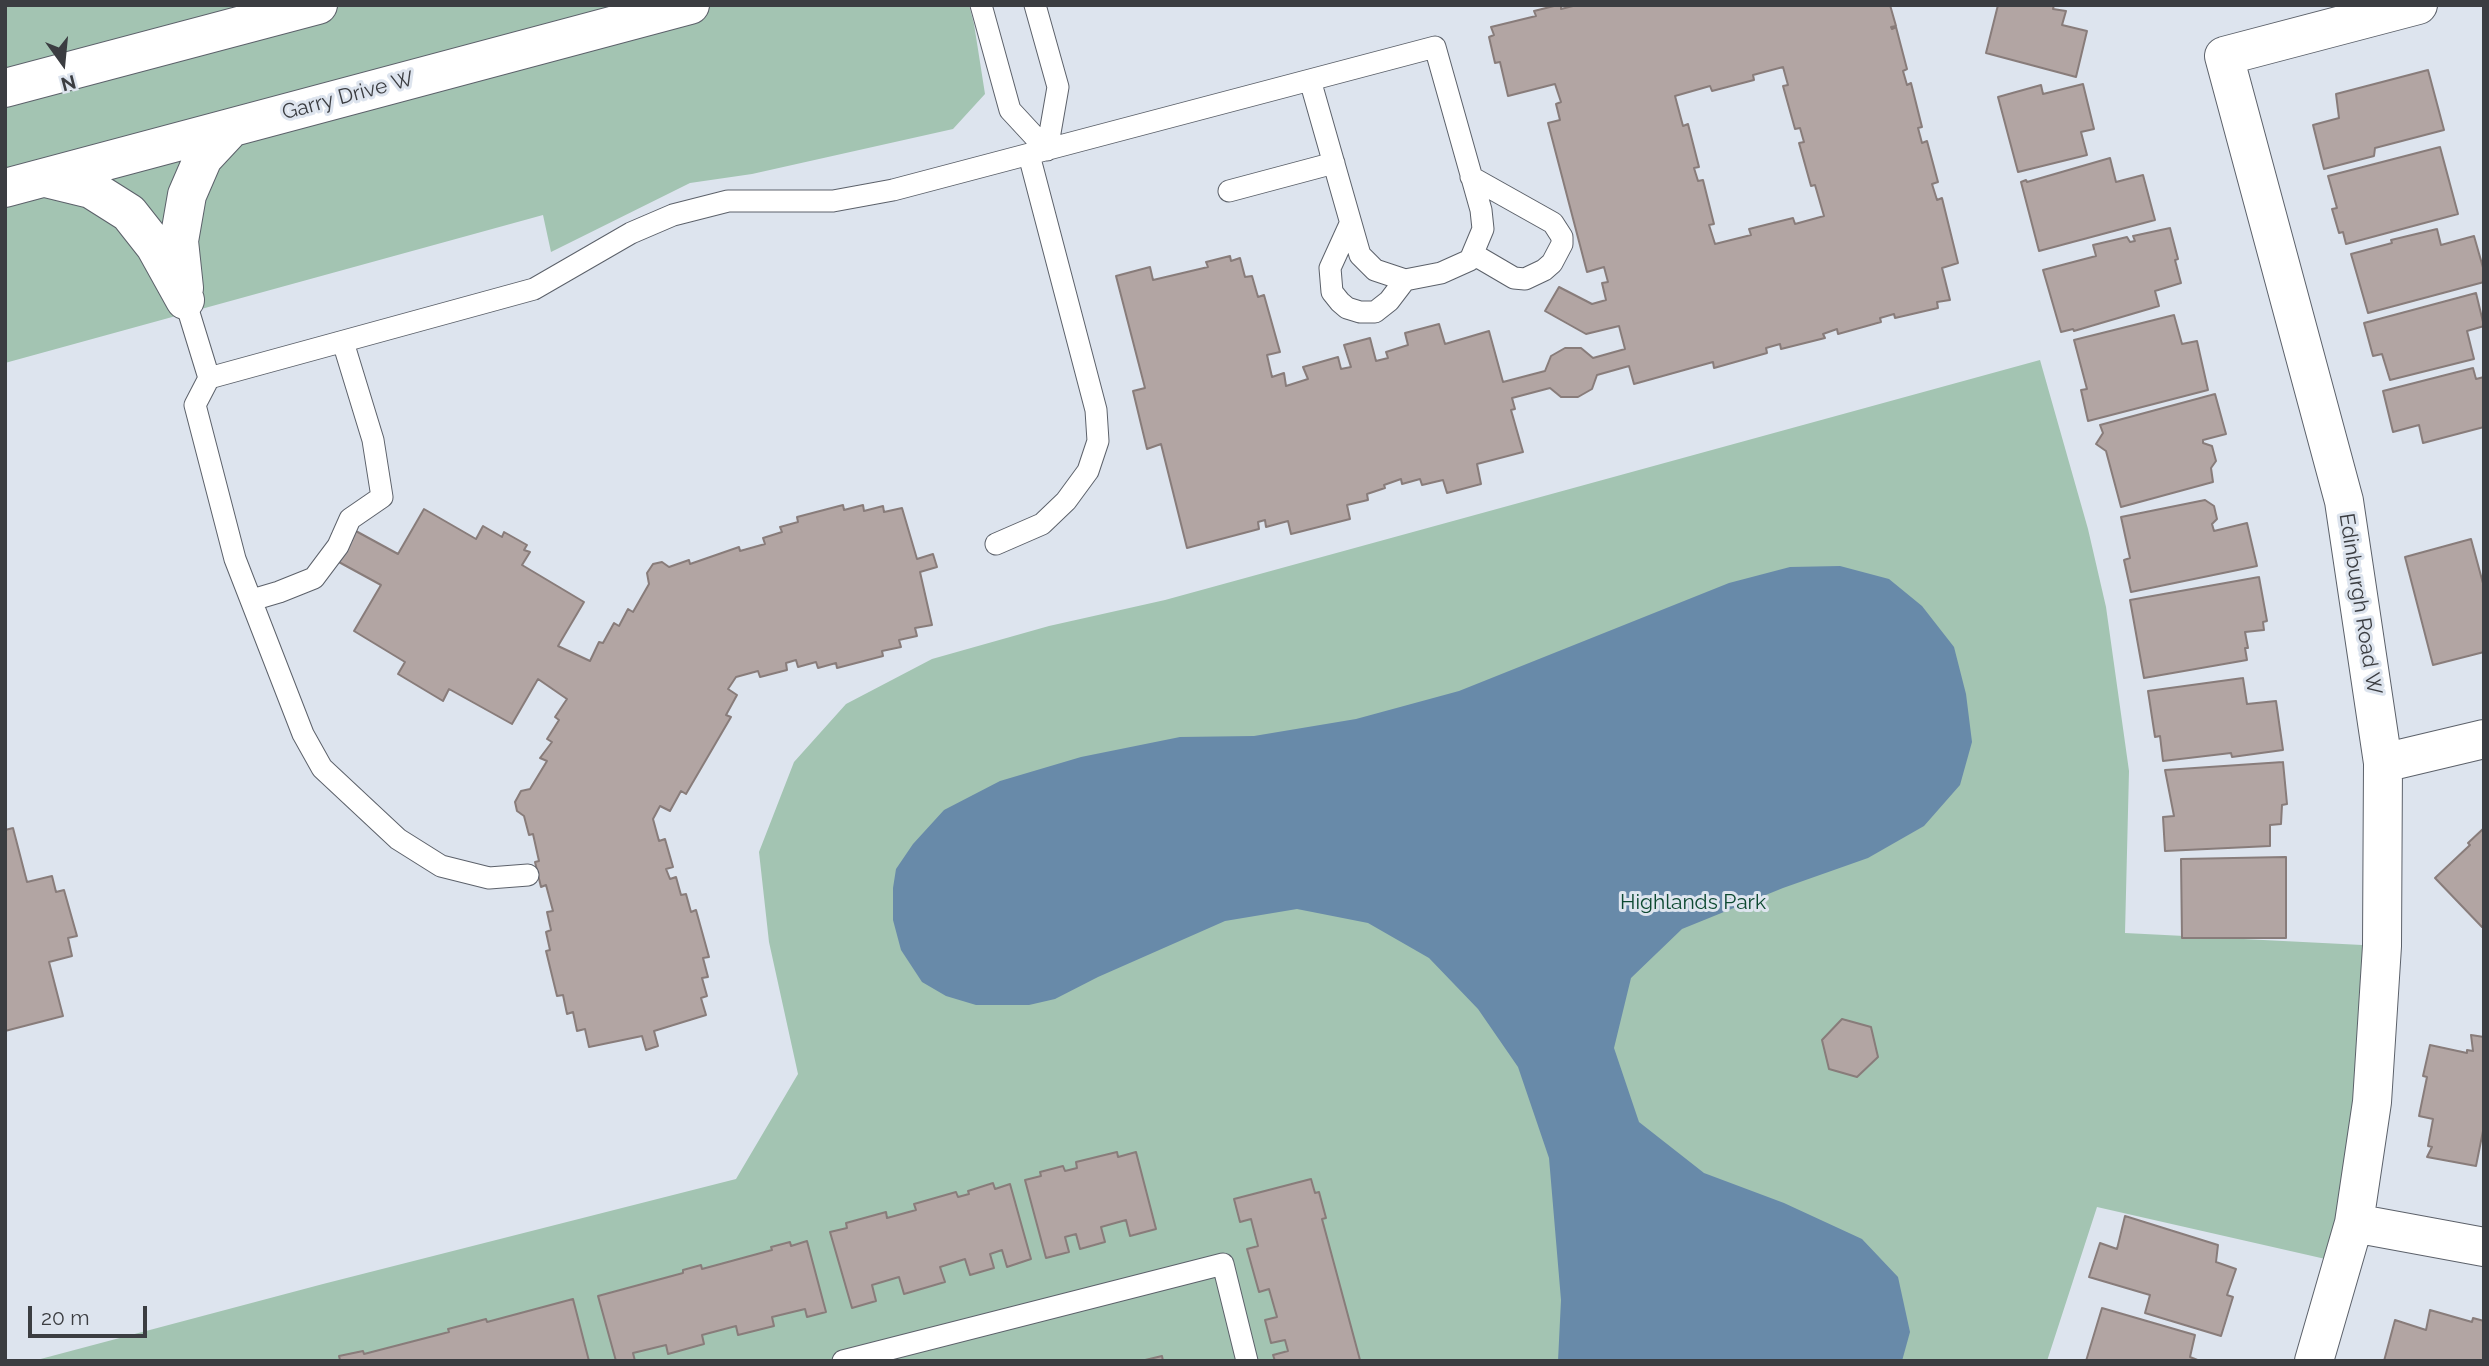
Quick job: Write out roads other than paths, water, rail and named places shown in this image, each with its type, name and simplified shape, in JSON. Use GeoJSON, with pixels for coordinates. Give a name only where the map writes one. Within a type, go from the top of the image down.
{"type":"FeatureCollection","features":[{"type":"Feature","properties":{"kind":"street"},"geometry":{"type":"LineString","coordinates":[[5,88],[317,5]]}},
{"type":"Feature","properties":{"kind":"street","name":"Garry Drive W"},"geometry":{"type":"LineString","coordinates":[[5,188],[690,5]]}},
{"type":"Feature","properties":{"kind":"street","name":"Edinburgh Road W"},"geometry":{"type":"LineString","coordinates":[[2314,1361],[2354,1223],[2372,1102],[2382,946],[2383,763],[2344,501],[2224,56],[2418,5]]}},
{"type":"Feature","properties":{"kind":"street"},"geometry":{"type":"LineString","coordinates":[[185,300],[179,241],[187,195],[203,158],[231,128]]}},
{"type":"Feature","properties":{"kind":"street"},"geometry":{"type":"LineString","coordinates":[[44,178],[91,189],[129,214],[155,246],[185,300]]}},
{"type":"Feature","properties":{"kind":"street"},"geometry":{"type":"LineString","coordinates":[[2383,763],[2484,739]]}},
{"type":"Feature","properties":{"kind":"street"},"geometry":{"type":"LineString","coordinates":[[2354,1223],[2484,1247]]}},
{"type":"Feature","properties":{"kind":"lane"},"geometry":{"type":"LineString","coordinates":[[981,5],[1010,110],[1038,152],[1097,410],[1098,441],[1088,471],[1066,501],[1042,524],[996,544]]}},
{"type":"Feature","properties":{"kind":"lane"},"geometry":{"type":"LineString","coordinates":[[1035,5],[1058,88],[1038,152]]}},
{"type":"Feature","properties":{"kind":"lane"},"geometry":{"type":"LineString","coordinates":[[209,378],[534,289],[631,233],[673,215],[728,201],[834,201],[893,190],[1435,47],[1483,229],[1470,260],[1456,268],[1423,278],[1405,279],[1375,270],[1360,255],[1310,80]]}},
{"type":"Feature","properties":{"kind":"lane"},"geometry":{"type":"LineString","coordinates":[[1229,191],[1334,163]]}},
{"type":"Feature","properties":{"kind":"lane"},"geometry":{"type":"LineString","coordinates":[[1471,177],[1553,223],[1562,237],[1562,244],[1552,263],[1525,279],[1514,278],[1474,254]]}},
{"type":"Feature","properties":{"kind":"lane"},"geometry":{"type":"LineString","coordinates":[[1350,224],[1330,268],[1332,292],[1340,302],[1347,308],[1360,312],[1375,312],[1389,301],[1405,279]]}},
{"type":"Feature","properties":{"kind":"lane"},"geometry":{"type":"LineString","coordinates":[[185,300],[209,378],[195,405],[235,559],[303,734],[322,768],[398,839],[441,866],[489,878],[528,874]]}},
{"type":"Feature","properties":{"kind":"lane"},"geometry":{"type":"LineString","coordinates":[[252,600],[313,578],[338,546],[350,519],[382,497],[373,440],[343,342]]}},
{"type":"Feature","properties":{"kind":"lane"},"geometry":{"type":"LineString","coordinates":[[843,1361],[1223,1264],[1247,1361]]}},
{"type":"Feature","properties":{"kind":"water"},"geometry":{"type":"Polygon","coordinates":[[[1840,566],[1889,579],[1922,606],[1954,647],[1966,694],[1972,742],[1960,785],[1924,826],[1868,858],[1783,888],[1682,929],[1631,978],[1614,1048],[1639,1122],[1704,1173],[1784,1203],[1862,1239],[1898,1277],[1910,1332],[1902,1361],[1558,1361],[1561,1300],[1549,1158],[1518,1067],[1478,1009],[1429,958],[1368,923],[1297,909],[1225,921],[1055,999],[1029,1005],[976,1005],[946,996],[922,982],[901,950],[893,920],[896,869],[913,844],[944,810],[1000,781],[1081,757],[1180,737],[1254,736],[1356,719],[1459,691],[1729,583],[1790,567],[1840,566]]]}},
{"type":"Feature","properties":{"kind":"park label","name":"Highlands Park"},"geometry":{"type":"Point","coordinates":[1693,903]}}]}
